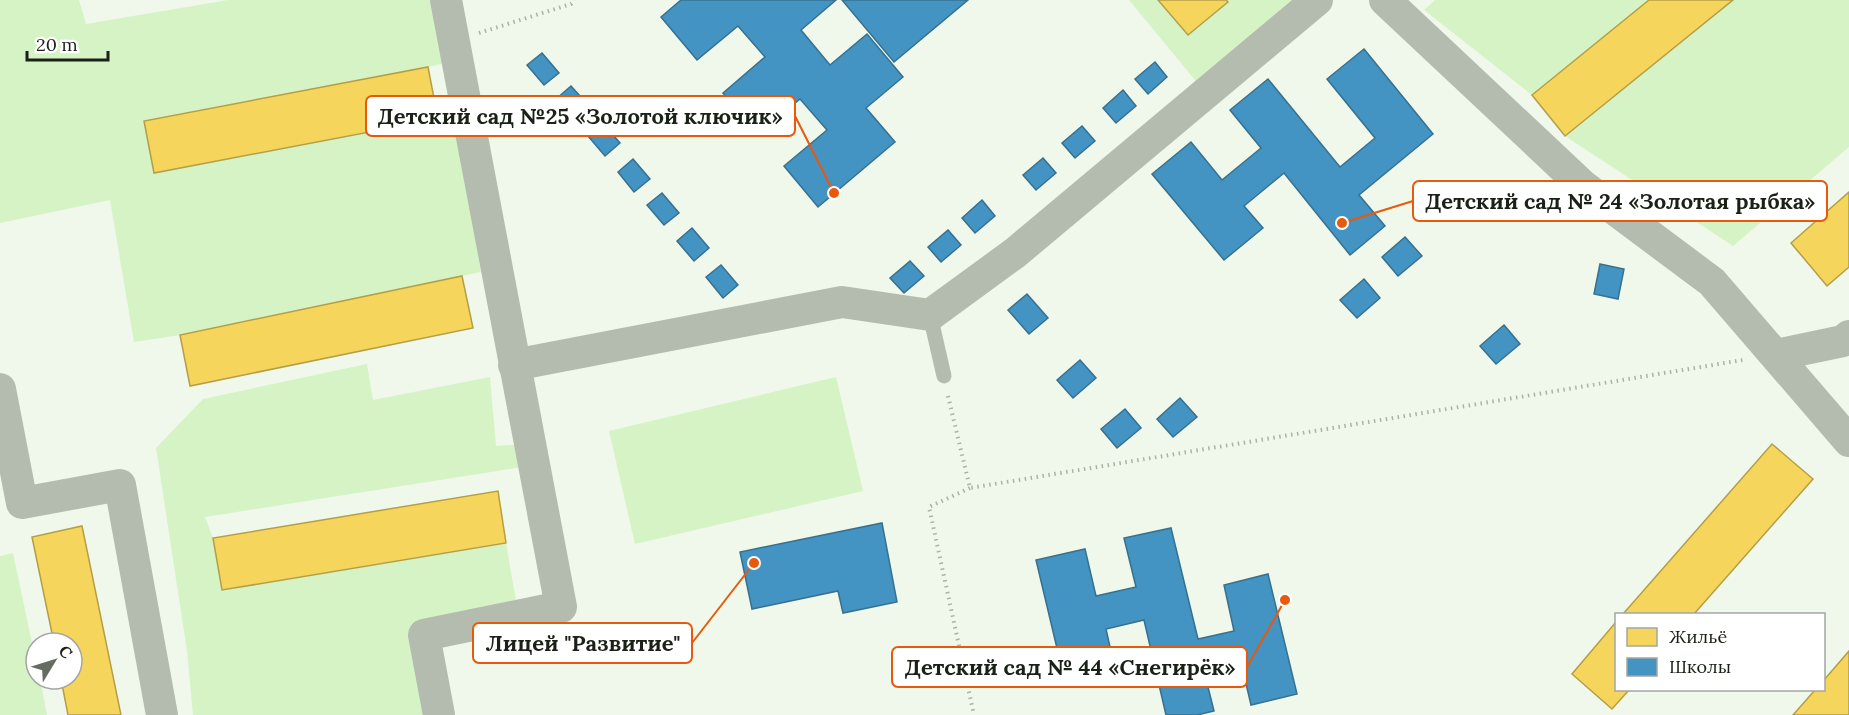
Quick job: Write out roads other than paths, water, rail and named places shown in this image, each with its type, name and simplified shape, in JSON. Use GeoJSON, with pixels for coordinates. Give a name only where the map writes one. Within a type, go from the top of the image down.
{"type":"FeatureCollection","features":[{"type":"Feature","properties":{"kind":"street"},"geometry":{"type":"LineString","coordinates":[[439,715],[424,635],[561,607],[446,0]]}},
{"type":"Feature","properties":{"kind":"street"},"geometry":{"type":"LineString","coordinates":[[514,365],[842,302],[930,315],[1015,253],[1317,0]]}},
{"type":"Feature","properties":{"kind":"street"},"geometry":{"type":"LineString","coordinates":[[1385,0],[1582,185],[1712,282],[1849,441]]}},
{"type":"Feature","properties":{"kind":"street"},"geometry":{"type":"LineString","coordinates":[[1776,355],[1843,341],[1849,336]]}},
{"type":"Feature","properties":{"kind":"street"},"geometry":{"type":"LineString","coordinates":[[0,389],[21,503],[120,485],[162,715]]}},
{"type":"Feature","properties":{"kind":"lane"},"geometry":{"type":"LineString","coordinates":[[930,315],[944,376]]}},
{"type":"Feature","properties":{"kind":"place","name":"Детский сад №25 «Золотой ключик»"},"geometry":{"type":"Point","coordinates":[834,193]}},
{"type":"Feature","properties":{"kind":"place","name":"Детский сад № 24 «Золотая рыбка»"},"geometry":{"type":"Point","coordinates":[1342,223]}},
{"type":"Feature","properties":{"kind":"place","name":"Лицей \"Развитие\""},"geometry":{"type":"Point","coordinates":[754,563]}},
{"type":"Feature","properties":{"kind":"place","name":"Детский сад № 44 «Снегирёк»"},"geometry":{"type":"Point","coordinates":[1285,600]}}]}
